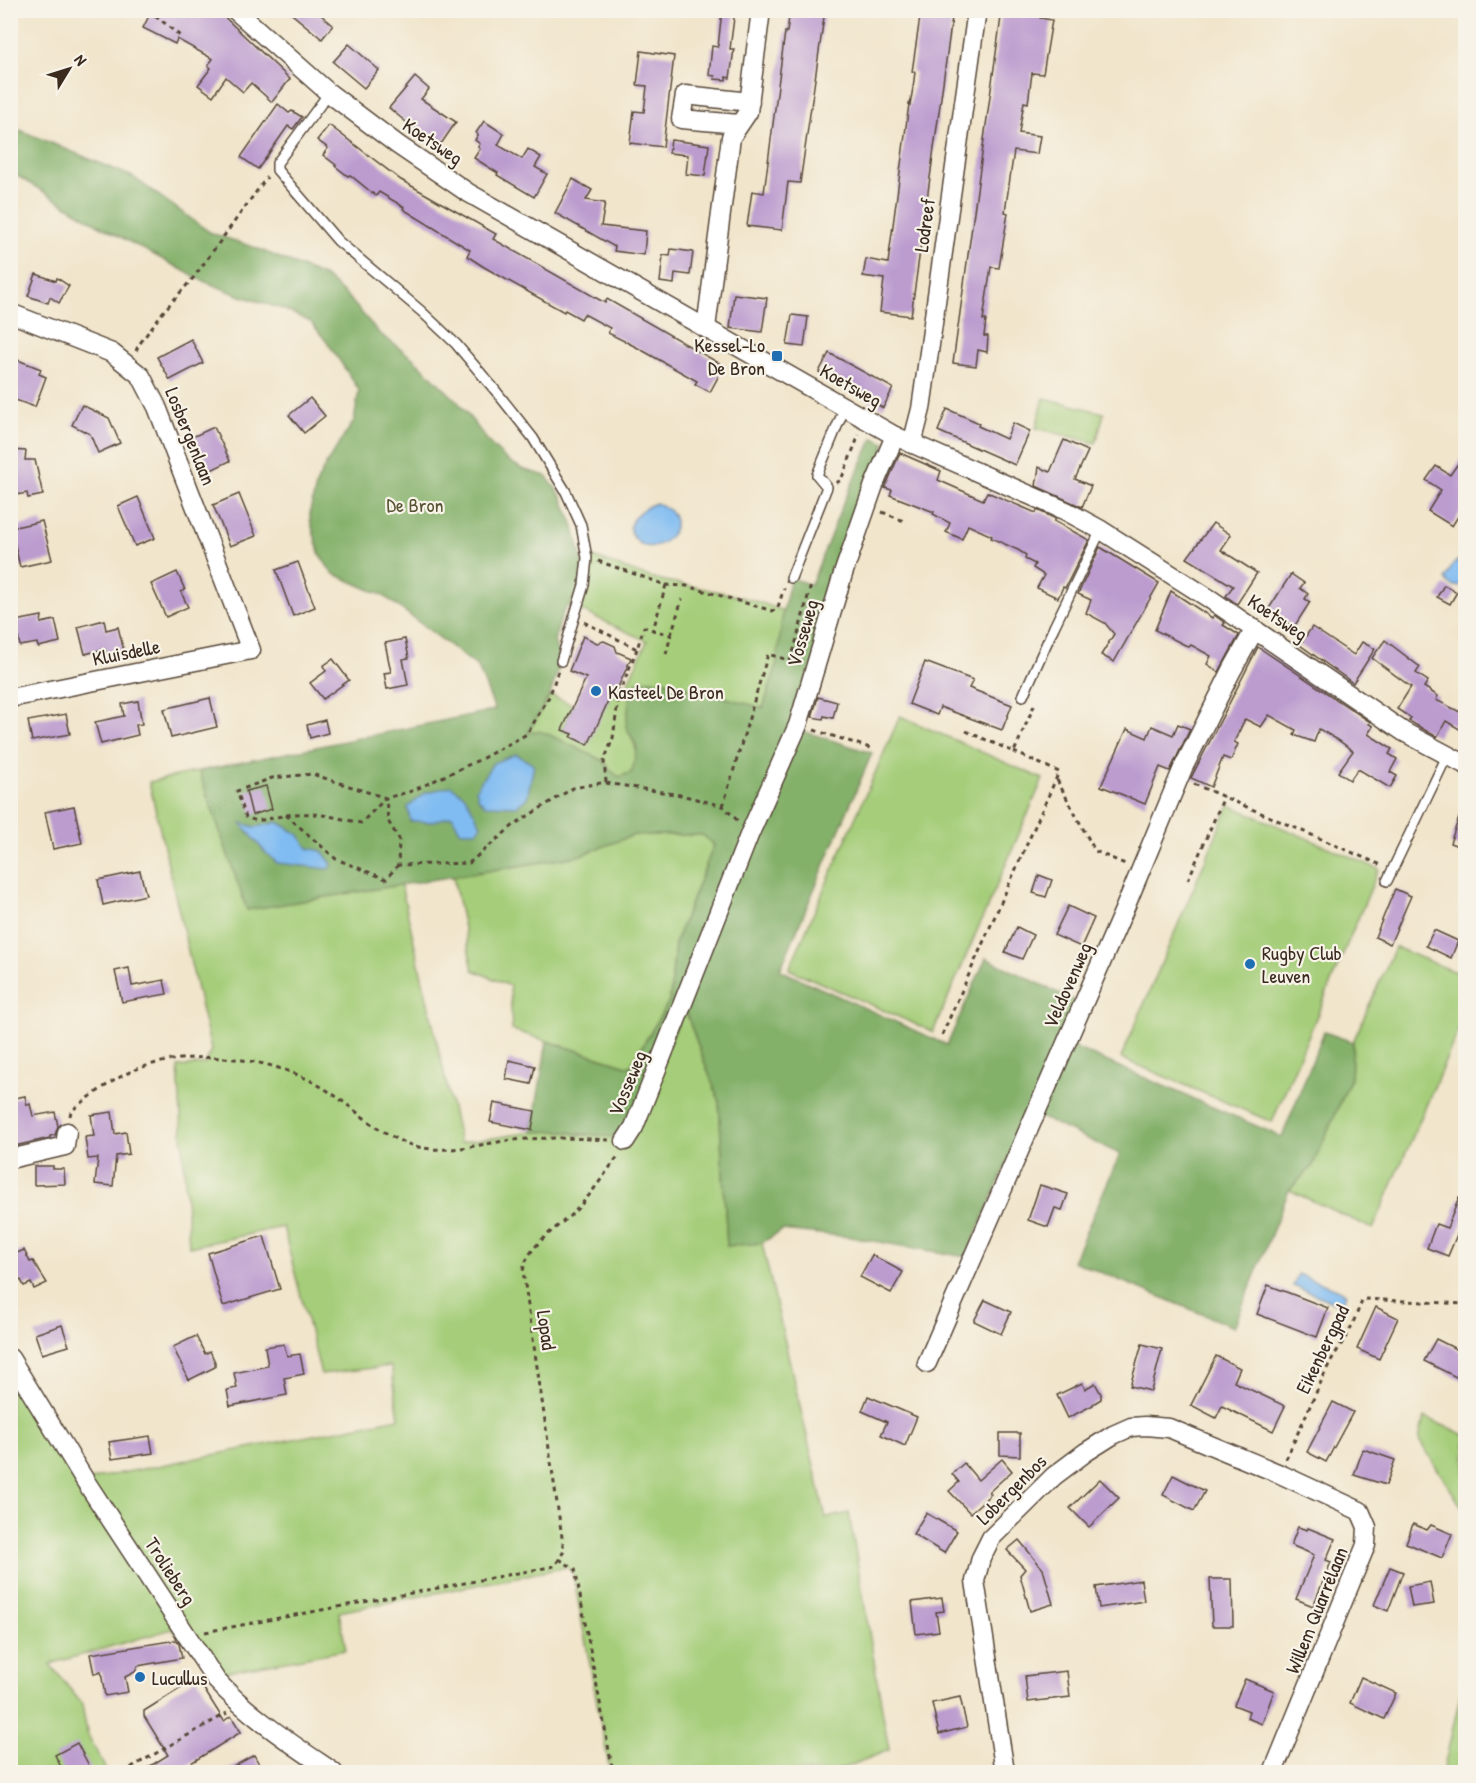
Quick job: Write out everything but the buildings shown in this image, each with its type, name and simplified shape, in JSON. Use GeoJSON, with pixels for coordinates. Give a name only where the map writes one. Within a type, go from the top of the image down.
{"type":"FeatureCollection","features":[{"type":"Feature","properties":{"kind":"street","name":"Koetsweg"},"geometry":{"type":"LineString","coordinates":[[235,10],[329,93],[398,145],[467,192],[895,436],[1066,511],[1101,530],[1255,629],[1396,727],[1466,765]]}},
{"type":"Feature","properties":{"kind":"street"},"geometry":{"type":"LineString","coordinates":[[706,328],[731,137],[748,112],[761,10]]}},
{"type":"Feature","properties":{"kind":"street","name":"Lodreef"},"geometry":{"type":"LineString","coordinates":[[912,444],[921,409],[977,10]]}},
{"type":"Feature","properties":{"kind":"street"},"geometry":{"type":"LineString","coordinates":[[740,124],[681,118],[685,96],[750,102]]}},
{"type":"Feature","properties":{"kind":"street","name":"Losbergenlaan"},"geometry":{"type":"LineString","coordinates":[[10,313],[112,353],[141,376],[157,406],[251,650]]}},
{"type":"Feature","properties":{"kind":"street","name":"Vosseweg"},"geometry":{"type":"LineString","coordinates":[[625,1141],[634,1127],[750,833],[798,725],[843,574],[895,436]]}},
{"type":"Feature","properties":{"kind":"street","name":"Veldovenweg"},"geometry":{"type":"LineString","coordinates":[[927,1363],[1179,777],[1255,629]]}},
{"type":"Feature","properties":{"kind":"street","name":"Kluisdelle"},"geometry":{"type":"LineString","coordinates":[[10,698],[251,650]]}},
{"type":"Feature","properties":{"kind":"street"},"geometry":{"type":"LineString","coordinates":[[10,1159],[65,1146],[67,1132]]}},
{"type":"Feature","properties":{"kind":"street","name":"Trolieberg"},"geometry":{"type":"LineString","coordinates":[[10,1358],[86,1482],[216,1680],[264,1724],[333,1773]]}},
{"type":"Feature","properties":{"kind":"street","name":"Lobergenbos"},"geometry":{"type":"LineString","coordinates":[[1005,1773],[975,1581],[981,1558],[991,1538],[1054,1476],[1086,1452],[1131,1427],[1169,1428],[1280,1474]]}},
{"type":"Feature","properties":{"kind":"street","name":"Willem Quarrélaan"},"geometry":{"type":"LineString","coordinates":[[1273,1773],[1366,1545],[1367,1527],[1360,1511],[1280,1474]]}},
{"type":"Feature","properties":{"kind":"lane"},"geometry":{"type":"LineString","coordinates":[[329,93],[277,163],[278,172],[338,241],[456,344],[533,438],[566,492],[581,525],[588,558],[584,585],[561,660]]}},
{"type":"Feature","properties":{"kind":"lane"},"geometry":{"type":"LineString","coordinates":[[791,578],[827,487],[817,475],[845,407]]}},
{"type":"Feature","properties":{"kind":"lane"},"geometry":{"type":"LineString","coordinates":[[1023,696],[1101,530]]}},
{"type":"Feature","properties":{"kind":"lane"},"geometry":{"type":"LineString","coordinates":[[1387,881],[1447,756]]}},
{"type":"Feature","properties":{"kind":"path"},"geometry":{"type":"LineString","coordinates":[[148,10],[180,36]]}},
{"type":"Feature","properties":{"kind":"path"},"geometry":{"type":"LineString","coordinates":[[131,367],[138,346],[163,312],[194,278],[277,163]]}},
{"type":"Feature","properties":{"kind":"path"},"geometry":{"type":"LineString","coordinates":[[827,487],[841,480],[865,419]]}},
{"type":"Feature","properties":{"kind":"path"},"geometry":{"type":"LineString","coordinates":[[867,506],[904,521]]}},
{"type":"Feature","properties":{"kind":"path"},"geometry":{"type":"LineString","coordinates":[[588,558],[666,585],[687,586],[773,611],[778,606],[787,579],[791,578]]}},
{"type":"Feature","properties":{"kind":"path"},"geometry":{"type":"LineString","coordinates":[[653,630],[666,585]]}},
{"type":"Feature","properties":{"kind":"path"},"geometry":{"type":"LineString","coordinates":[[791,661],[811,585]]}},
{"type":"Feature","properties":{"kind":"path"},"geometry":{"type":"LineString","coordinates":[[666,654],[682,598]]}},
{"type":"Feature","properties":{"kind":"path"},"geometry":{"type":"LineString","coordinates":[[575,618],[637,649]]}},
{"type":"Feature","properties":{"kind":"path"},"geometry":{"type":"LineString","coordinates":[[606,782],[604,760],[613,738],[619,694],[644,627],[671,635]]}},
{"type":"Feature","properties":{"kind":"path"},"geometry":{"type":"LineString","coordinates":[[398,865],[469,863],[515,824],[573,788],[606,782],[681,795],[723,806],[768,654],[815,668]]}},
{"type":"Feature","properties":{"kind":"path"},"geometry":{"type":"LineString","coordinates":[[386,798],[312,774],[272,778],[237,791],[246,817],[254,821],[286,815],[322,814],[361,823],[386,798],[412,791],[481,759],[527,734],[550,695],[561,660]]}},
{"type":"Feature","properties":{"kind":"path"},"geometry":{"type":"LineString","coordinates":[[1014,752],[1036,701],[1023,696]]}},
{"type":"Feature","properties":{"kind":"path"},"geometry":{"type":"LineString","coordinates":[[798,725],[873,749]]}},
{"type":"Feature","properties":{"kind":"path"},"geometry":{"type":"LineString","coordinates":[[942,1035],[1059,772],[966,731]]}},
{"type":"Feature","properties":{"kind":"path"},"geometry":{"type":"LineString","coordinates":[[1179,777],[1393,870]]}},
{"type":"Feature","properties":{"kind":"path"},"geometry":{"type":"LineString","coordinates":[[1057,778],[1095,851],[1140,871]]}},
{"type":"Feature","properties":{"kind":"path"},"geometry":{"type":"LineString","coordinates":[[1188,880],[1224,797]]}},
{"type":"Feature","properties":{"kind":"path"},"geometry":{"type":"LineString","coordinates":[[286,815],[336,859],[386,879],[398,865],[399,839],[388,821],[386,798]]}},
{"type":"Feature","properties":{"kind":"path","name":"Vosseweg"},"geometry":{"type":"LineString","coordinates":[[67,1132],[71,1111],[130,1072],[178,1060],[226,1058],[259,1062],[295,1072],[322,1087],[385,1132],[412,1145],[434,1149],[479,1147],[511,1141],[556,1137],[625,1141]]}},
{"type":"Feature","properties":{"kind":"path","name":"Lopad"},"geometry":{"type":"LineString","coordinates":[[559,1559],[564,1551],[523,1270],[525,1261],[533,1249],[576,1210],[621,1152],[625,1141]]}},
{"type":"Feature","properties":{"kind":"path","name":"Eikenbergpad"},"geometry":{"type":"LineString","coordinates":[[1280,1474],[1330,1362],[1348,1332],[1363,1299],[1466,1304]]}},
{"type":"Feature","properties":{"kind":"path"},"geometry":{"type":"LineString","coordinates":[[186,1636],[555,1566],[559,1559],[575,1569],[613,1773]]}},
{"type":"Feature","properties":{"kind":"path"},"geometry":{"type":"LineString","coordinates":[[123,1773],[241,1705]]}},
{"type":"Feature","properties":{"kind":"green space","name":"De Bron"},"geometry":{"type":"Polygon","coordinates":[[[10,126],[133,177],[211,233],[256,248],[325,277],[348,297],[379,333],[414,359],[458,402],[491,445],[507,460],[522,469],[546,476],[562,497],[573,524],[582,560],[579,592],[563,612],[554,641],[561,661],[550,695],[528,733],[539,731],[550,735],[604,761],[619,777],[632,772],[637,747],[626,726],[631,686],[640,680],[662,680],[763,708],[776,668],[783,611],[791,578],[811,585],[842,506],[873,438],[885,443],[793,728],[872,753],[780,970],[947,1045],[986,958],[1079,1003],[1073,1047],[1282,1137],[1324,1032],[1353,1042],[1351,1078],[1312,1167],[1289,1190],[1234,1327],[1073,1261],[1120,1154],[1029,1112],[966,1257],[850,1237],[782,1230],[762,1243],[727,1246],[719,1101],[685,1010],[630,1124],[620,1135],[610,1137],[558,1131],[532,1132],[547,1041],[630,1067],[670,1000],[675,943],[714,845],[703,835],[634,835],[578,856],[247,910],[199,771],[495,710],[478,667],[384,596],[332,573],[320,555],[310,520],[310,511],[317,482],[354,421],[359,390],[311,322],[283,309],[201,280],[102,227],[11,172],[10,126]]]}},
{"type":"Feature","properties":{"kind":"green space"},"geometry":{"type":"Polygon","coordinates":[[[1044,398],[1104,413],[1096,443],[1036,428],[1044,398]]]}},
{"type":"Feature","properties":{"kind":"green space"},"geometry":{"type":"Polygon","coordinates":[[[593,557],[656,579],[740,597],[783,611],[776,668],[763,708],[748,705],[626,726],[636,753],[632,772],[619,777],[604,761],[527,734],[550,695],[573,705],[562,730],[573,734],[613,691],[622,695],[647,641],[569,605],[579,592],[582,560],[593,557]]]}},
{"type":"Feature","properties":{"kind":"green space"},"geometry":{"type":"Polygon","coordinates":[[[900,716],[1043,779],[933,1032],[789,969],[900,716]]]}},
{"type":"Feature","properties":{"kind":"green space"},"geometry":{"type":"Polygon","coordinates":[[[199,771],[247,910],[401,885],[460,1143],[532,1132],[558,1131],[587,1136],[685,1010],[719,1101],[727,1245],[762,1243],[826,1518],[849,1513],[889,1750],[834,1772],[610,1772],[573,1574],[567,1567],[339,1612],[346,1650],[220,1673],[172,1629],[50,1664],[82,1704],[87,1733],[107,1772],[11,1772],[10,1377],[16,1381],[80,1484],[97,1478],[399,1418],[391,1366],[321,1374],[283,1227],[189,1247],[178,1067],[205,1064],[211,1050],[149,782],[199,771]]]}},
{"type":"Feature","properties":{"kind":"green space","name":"Rugby Club Leuven"},"geometry":{"type":"Polygon","coordinates":[[[1229,805],[1379,869],[1272,1122],[1121,1058],[1229,805]]]}},
{"type":"Feature","properties":{"kind":"green space"},"geometry":{"type":"Polygon","coordinates":[[[634,835],[703,835],[714,845],[675,943],[670,1000],[630,1067],[512,1030],[510,986],[473,970],[453,877],[578,856],[634,835]]]}},
{"type":"Feature","properties":{"kind":"green space"},"geometry":{"type":"Polygon","coordinates":[[[1395,947],[1465,976],[1465,1015],[1373,1229],[1289,1190],[1312,1167],[1351,1078],[1353,1042],[1395,947]]]}},
{"type":"Feature","properties":{"kind":"green space"},"geometry":{"type":"Polygon","coordinates":[[[1424,1417],[1465,1435],[1465,1512],[1419,1440],[1424,1417]]]}},
{"type":"Feature","properties":{"kind":"green space"},"geometry":{"type":"Polygon","coordinates":[[[1465,1674],[1465,1772],[1443,1772],[1465,1674]]]}},
{"type":"Feature","properties":{"kind":"water"},"geometry":{"type":"Polygon","coordinates":[[[656,503],[669,510],[675,519],[674,528],[663,543],[644,546],[636,540],[630,528],[639,512],[656,503]]]}},
{"type":"Feature","properties":{"kind":"water"},"geometry":{"type":"Polygon","coordinates":[[[1459,560],[1465,564],[1465,574],[1459,586],[1452,586],[1445,579],[1454,563],[1459,560]]]}},
{"type":"Feature","properties":{"kind":"water"},"geometry":{"type":"Polygon","coordinates":[[[516,754],[534,765],[527,798],[517,806],[485,805],[478,798],[476,789],[493,763],[516,754]]]}},
{"type":"Feature","properties":{"kind":"water"},"geometry":{"type":"Polygon","coordinates":[[[451,786],[465,796],[481,825],[477,831],[460,831],[452,816],[430,822],[410,821],[408,807],[425,793],[451,786]]]}},
{"type":"Feature","properties":{"kind":"water"},"geometry":{"type":"Polygon","coordinates":[[[278,822],[298,834],[308,848],[322,851],[332,864],[329,869],[277,863],[241,823],[255,827],[278,822]]]}},
{"type":"Feature","properties":{"kind":"water"},"geometry":{"type":"Polygon","coordinates":[[[1298,1274],[1346,1293],[1342,1305],[1293,1286],[1298,1274]]]}},
{"type":"Feature","properties":{"kind":"place","name":"Kessel-Lo De Bron"},"geometry":{"type":"Point","coordinates":[777,356]}},
{"type":"Feature","properties":{"kind":"place","name":"Kasteel De Bron"},"geometry":{"type":"Point","coordinates":[596,691]}},
{"type":"Feature","properties":{"kind":"place","name":"Rugby Club Leuven"},"geometry":{"type":"Point","coordinates":[1250,964]}},
{"type":"Feature","properties":{"kind":"place","name":"Lucullus"},"geometry":{"type":"Point","coordinates":[140,1677]}}]}
